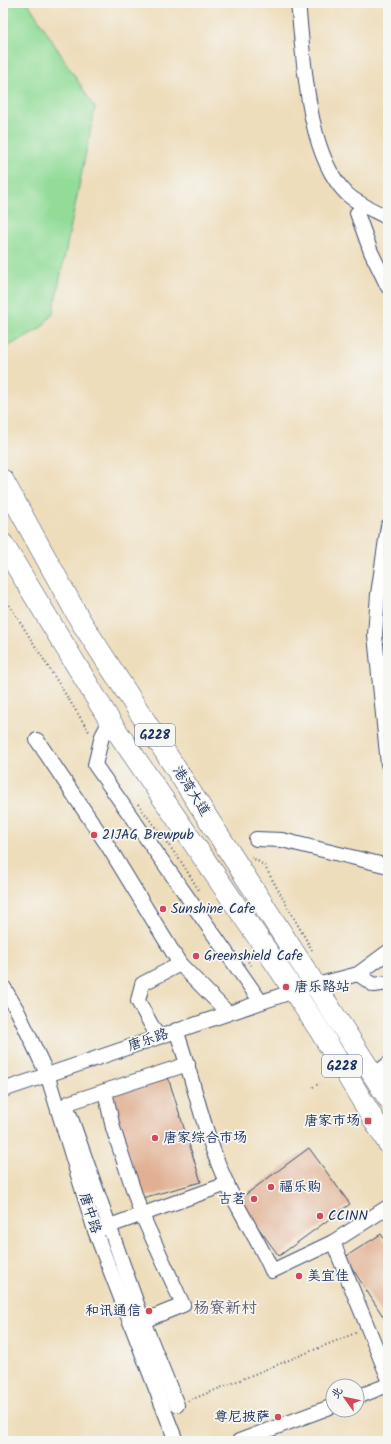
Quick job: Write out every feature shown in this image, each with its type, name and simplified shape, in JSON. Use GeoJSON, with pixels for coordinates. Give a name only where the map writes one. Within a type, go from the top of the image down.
{"type":"FeatureCollection","features":[{"type":"Feature","properties":{"kind":"highway","name":"港湾大道"},"geometry":{"type":"LineString","coordinates":[[3,480],[80,620],[316,985],[381,1070],[388,1098]]}},
{"type":"Feature","properties":{"kind":"highway","name":"港湾大道"},"geometry":{"type":"LineString","coordinates":[[3,544],[110,721],[294,991],[388,1143]]}},
{"type":"Feature","properties":{"kind":"street"},"geometry":{"type":"LineString","coordinates":[[298,3],[308,94],[316,132],[325,162],[335,182],[347,195],[388,218]]}},
{"type":"Feature","properties":{"kind":"street"},"geometry":{"type":"LineString","coordinates":[[356,213],[371,252],[388,287]]}},
{"type":"Feature","properties":{"kind":"street"},"geometry":{"type":"LineString","coordinates":[[388,526],[378,594],[375,635],[388,764]]}},
{"type":"Feature","properties":{"kind":"street"},"geometry":{"type":"LineString","coordinates":[[110,721],[102,736],[95,764],[260,1002]]}},
{"type":"Feature","properties":{"kind":"street"},"geometry":{"type":"LineString","coordinates":[[37,740],[108,846],[180,964],[228,1013]]}},
{"type":"Feature","properties":{"kind":"street"},"geometry":{"type":"LineString","coordinates":[[256,840],[282,840],[388,866]]}},
{"type":"Feature","properties":{"kind":"street"},"geometry":{"type":"LineString","coordinates":[[388,952],[358,974],[374,985],[388,983]]}},
{"type":"Feature","properties":{"kind":"street"},"geometry":{"type":"LineString","coordinates":[[158,1036],[138,1001],[142,984],[180,964]]}},
{"type":"Feature","properties":{"kind":"street","name":"唐乐路"},"geometry":{"type":"LineString","coordinates":[[3,1090],[260,1002],[294,991],[358,974]]}},
{"type":"Feature","properties":{"kind":"street","name":"唐中路"},"geometry":{"type":"LineString","coordinates":[[3,986],[17,1010],[47,1074],[176,1441]]}},
{"type":"Feature","properties":{"kind":"street"},"geometry":{"type":"LineString","coordinates":[[176,1030],[188,1064],[204,1128],[227,1184],[272,1271],[334,1242],[388,1208]]}},
{"type":"Feature","properties":{"kind":"street"},"geometry":{"type":"LineString","coordinates":[[177,1405],[143,1321],[102,1228],[67,1107],[68,1103],[188,1064]]}},
{"type":"Feature","properties":{"kind":"street"},"geometry":{"type":"LineString","coordinates":[[105,1091],[113,1128],[141,1213],[183,1306],[143,1321]]}},
{"type":"Feature","properties":{"kind":"street"},"geometry":{"type":"LineString","coordinates":[[102,1228],[227,1184]]}},
{"type":"Feature","properties":{"kind":"street"},"geometry":{"type":"LineString","coordinates":[[334,1242],[367,1328],[388,1377]]}},
{"type":"Feature","properties":{"kind":"street"},"geometry":{"type":"LineString","coordinates":[[365,1394],[388,1385]]}},
{"type":"Feature","properties":{"kind":"street"},"geometry":{"type":"LineString","coordinates":[[239,1441],[325,1409]]}},
{"type":"Feature","properties":{"kind":"path"},"geometry":{"type":"LineString","coordinates":[[3,595],[99,748]]}},
{"type":"Feature","properties":{"kind":"path"},"geometry":{"type":"LineString","coordinates":[[135,800],[182,862],[202,895]]}},
{"type":"Feature","properties":{"kind":"path"},"geometry":{"type":"LineString","coordinates":[[242,952],[251,964],[252,970]]}},
{"type":"Feature","properties":{"kind":"path"},"geometry":{"type":"LineString","coordinates":[[313,1087],[320,1082]]}},
{"type":"Feature","properties":{"kind":"path"},"geometry":{"type":"LineString","coordinates":[[177,1405],[367,1328]]}},
{"type":"Feature","properties":{"kind":"green space"},"geometry":{"type":"Polygon","coordinates":[[[3,3],[28,3],[95,108],[53,313],[41,328],[3,349],[3,3]]]}},
{"type":"Feature","properties":{"kind":"building","name":"唐家综合市场"},"geometry":{"type":"Polygon","coordinates":[[[167,1074],[201,1182],[142,1198],[109,1094],[167,1074]]]}},
{"type":"Feature","properties":{"kind":"building"},"geometry":{"type":"Polygon","coordinates":[[[309,1148],[350,1204],[279,1256],[238,1200],[309,1148]]]}},
{"type":"Feature","properties":{"kind":"building"},"geometry":{"type":"Polygon","coordinates":[[[381,1234],[388,1245],[388,1324],[345,1257],[381,1234]]]}},
{"type":"Feature","properties":{"kind":"place","name":"21JAG Brewpub"},"geometry":{"type":"Point","coordinates":[94,835]}},
{"type":"Feature","properties":{"kind":"place","name":"Sunshine Cafe"},"geometry":{"type":"Point","coordinates":[163,909]}},
{"type":"Feature","properties":{"kind":"place","name":"Greenshield Cafe"},"geometry":{"type":"Point","coordinates":[196,956]}},
{"type":"Feature","properties":{"kind":"place","name":"唐乐路站"},"geometry":{"type":"Point","coordinates":[286,987]}},
{"type":"Feature","properties":{"kind":"place","name":"唐家市场"},"geometry":{"type":"Point","coordinates":[368,1121]}},
{"type":"Feature","properties":{"kind":"place","name":"唐家综合市场"},"geometry":{"type":"Point","coordinates":[155,1138]}},
{"type":"Feature","properties":{"kind":"place","name":"福乐购"},"geometry":{"type":"Point","coordinates":[271,1187]}},
{"type":"Feature","properties":{"kind":"place","name":"古茗"},"geometry":{"type":"Point","coordinates":[254,1199]}},
{"type":"Feature","properties":{"kind":"place","name":"CCINN"},"geometry":{"type":"Point","coordinates":[320,1216]}},
{"type":"Feature","properties":{"kind":"place","name":"美宜佳"},"geometry":{"type":"Point","coordinates":[299,1276]}},
{"type":"Feature","properties":{"kind":"place","name":"和讯通信"},"geometry":{"type":"Point","coordinates":[149,1311]}},
{"type":"Feature","properties":{"kind":"place","name":"尊尼披萨"},"geometry":{"type":"Point","coordinates":[278,1417]}},
{"type":"Feature","properties":{"kind":"district","name":"杨寮新村"},"geometry":{"type":"Point","coordinates":[225,1308]}}]}
